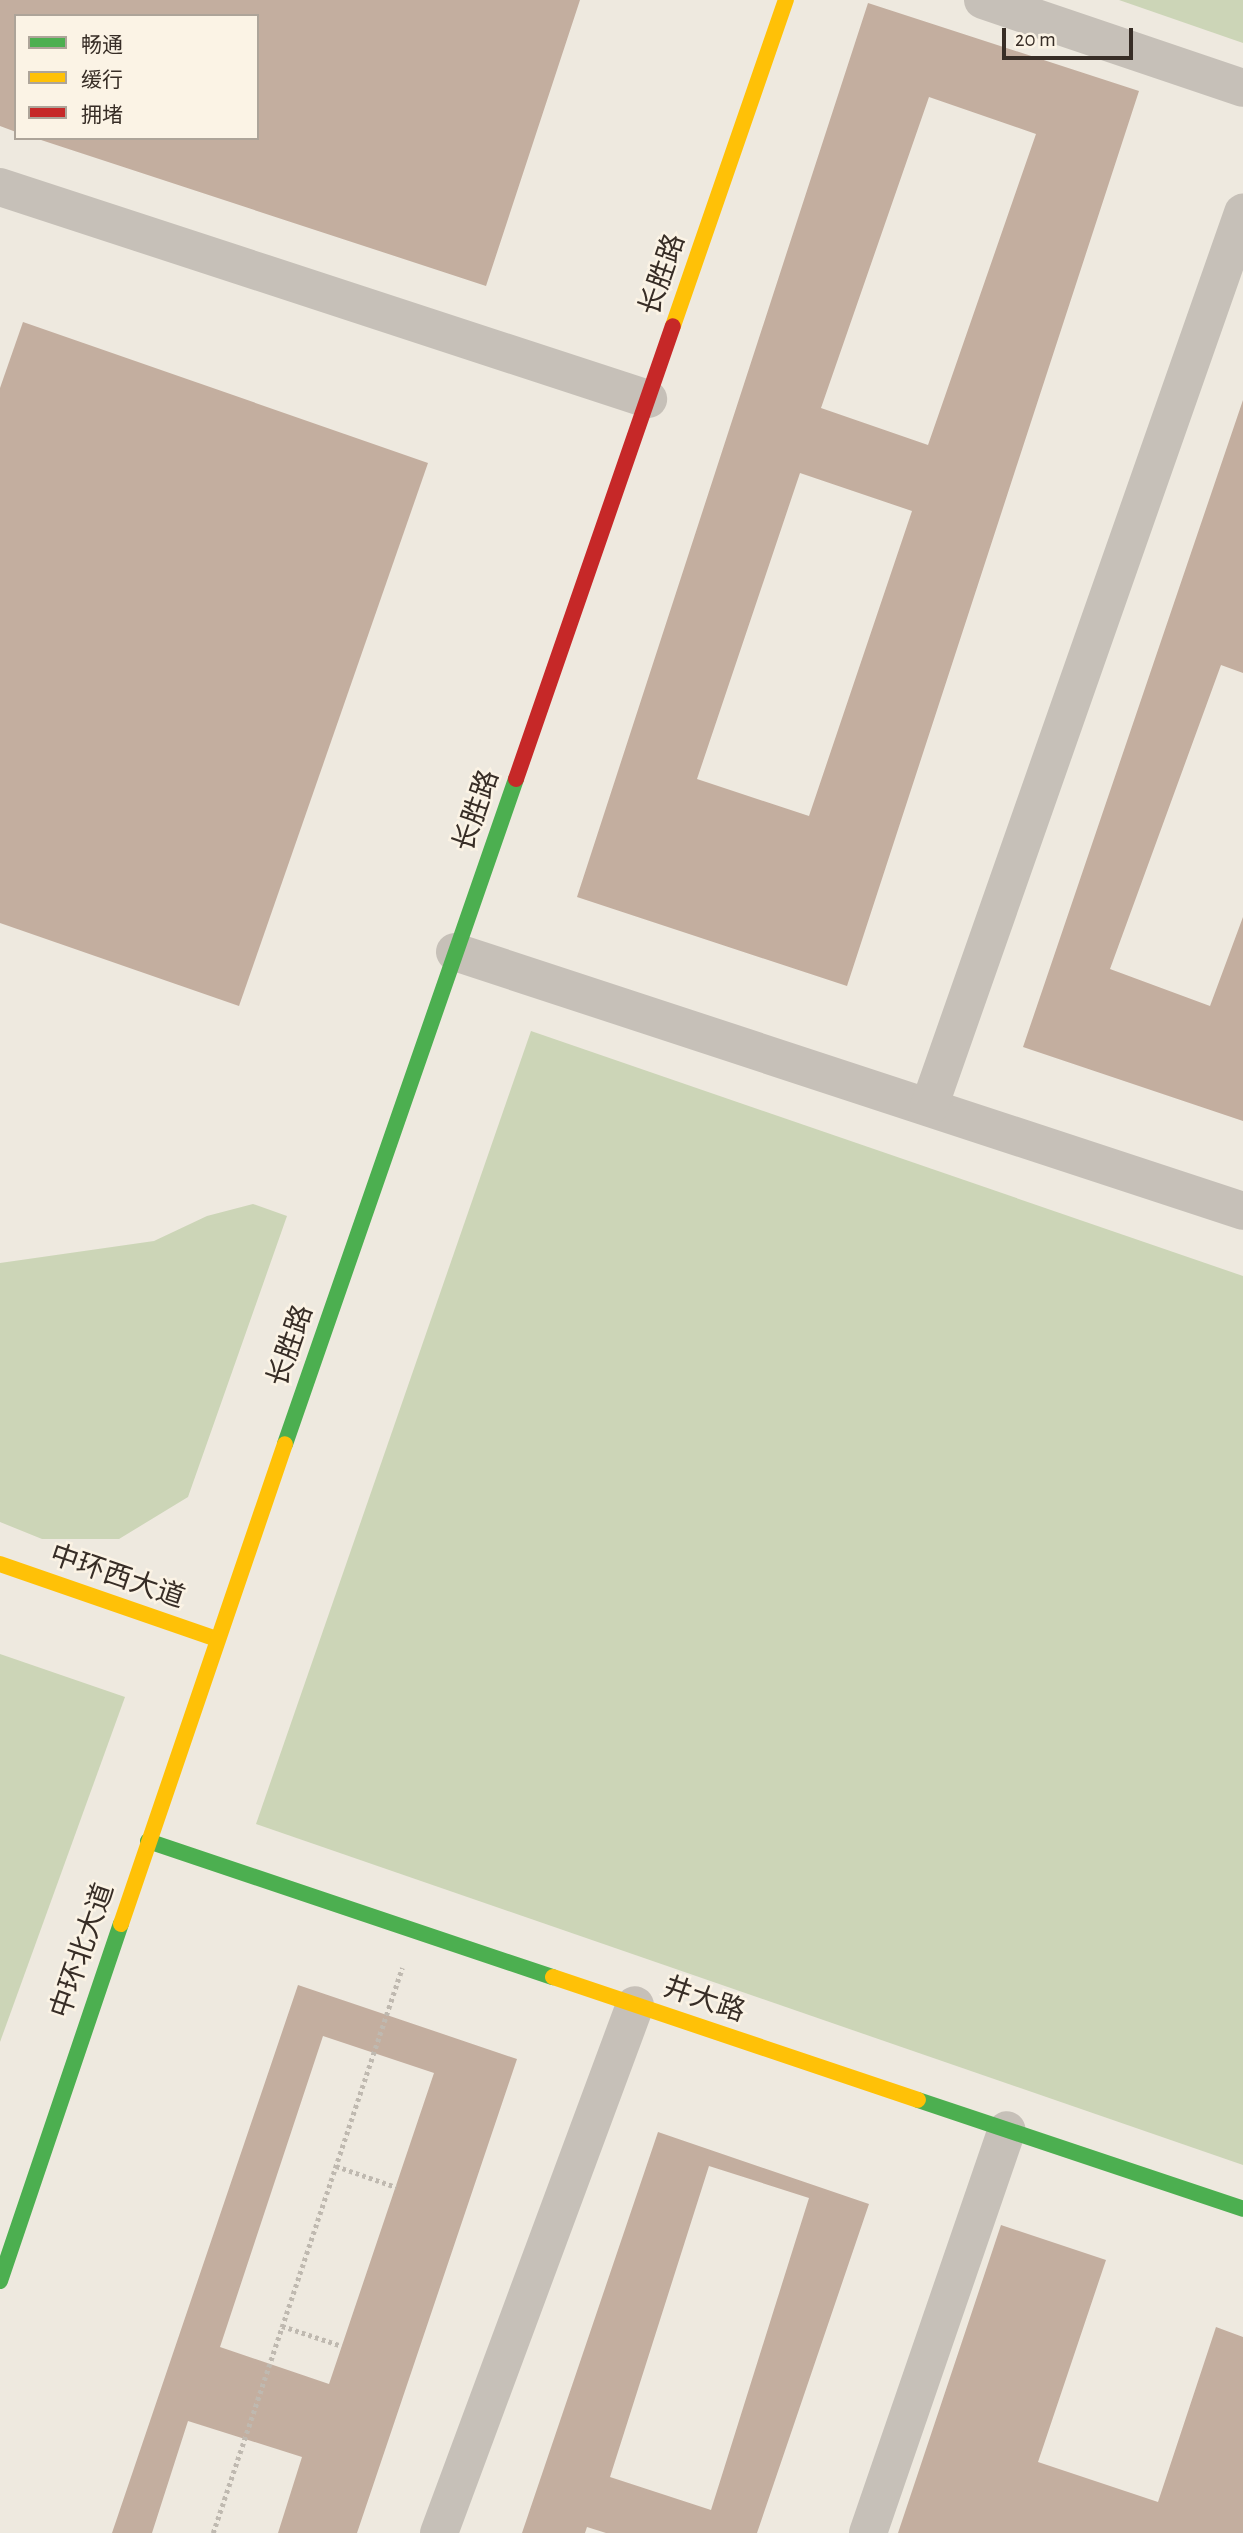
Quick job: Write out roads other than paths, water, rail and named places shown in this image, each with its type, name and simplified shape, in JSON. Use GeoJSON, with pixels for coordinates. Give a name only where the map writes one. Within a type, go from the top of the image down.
{"type":"FeatureCollection","features":[{"type":"Feature","properties":{"kind":"street","name":"长胜路"},"geometry":{"type":"LineString","coordinates":[[217,1639],[786,0]]}},
{"type":"Feature","properties":{"kind":"street"},"geometry":{"type":"LineString","coordinates":[[983,0],[1243,88]]}},
{"type":"Feature","properties":{"kind":"street"},"geometry":{"type":"LineString","coordinates":[[0,187],[648,399]]}},
{"type":"Feature","properties":{"kind":"street"},"geometry":{"type":"LineString","coordinates":[[929,1107],[1243,213]]}},
{"type":"Feature","properties":{"kind":"street"},"geometry":{"type":"LineString","coordinates":[[455,952],[1243,1211]]}},
{"type":"Feature","properties":{"kind":"street","name":"中环西大道"},"geometry":{"type":"LineString","coordinates":[[0,1564],[217,1639]]}},
{"type":"Feature","properties":{"kind":"street","name":"中环北大道"},"geometry":{"type":"LineString","coordinates":[[0,2281],[217,1639]]}},
{"type":"Feature","properties":{"kind":"street","name":"井大路"},"geometry":{"type":"LineString","coordinates":[[148,1841],[1243,2209]]}},
{"type":"Feature","properties":{"kind":"street"},"geometry":{"type":"LineString","coordinates":[[439,2533],[635,2005]]}},
{"type":"Feature","properties":{"kind":"street"},"geometry":{"type":"LineString","coordinates":[[868,2533],[1007,2130]]}}]}
